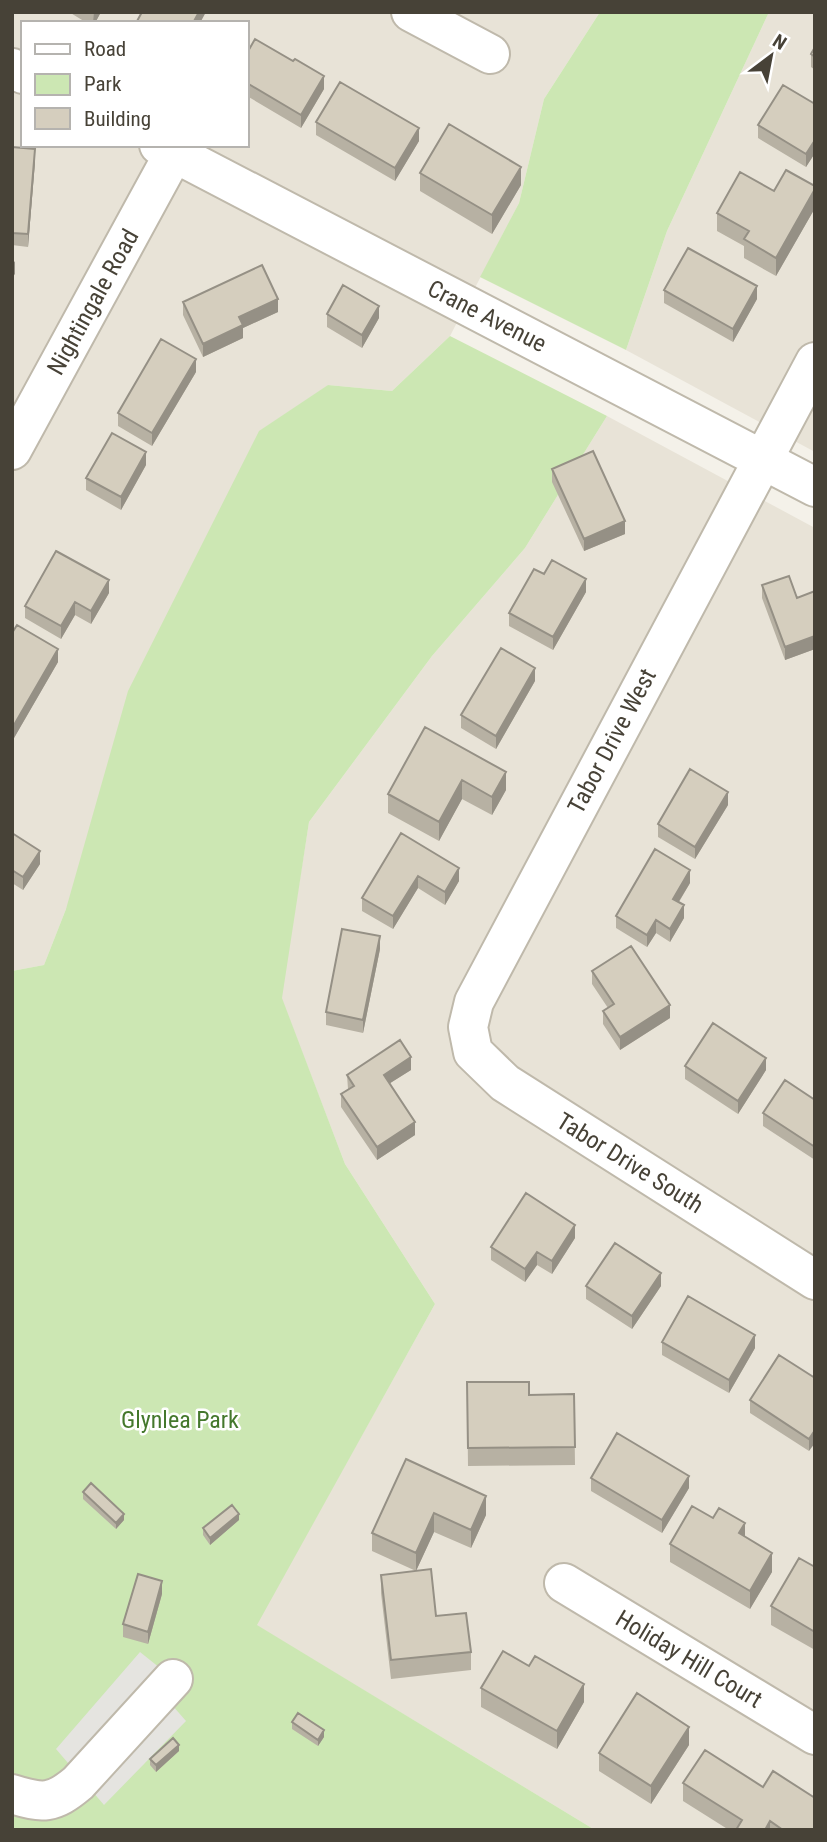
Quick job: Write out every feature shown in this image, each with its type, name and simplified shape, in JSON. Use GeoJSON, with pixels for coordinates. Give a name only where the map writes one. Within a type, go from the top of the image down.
{"type":"FeatureCollection","features":[{"type":"Feature","properties":{"kind":"street"},"geometry":{"type":"LineString","coordinates":[[411,12],[490,54]]}},
{"type":"Feature","properties":{"kind":"street","name":"Nightingale Road"},"geometry":{"type":"LineString","coordinates":[[12,450],[167,149]]}},
{"type":"Feature","properties":{"kind":"street","name":"Crane Avenue"},"geometry":{"type":"LineString","coordinates":[[167,149],[815,487]]}},
{"type":"Feature","properties":{"kind":"street","name":"Tabor Drive West"},"geometry":{"type":"LineString","coordinates":[[468,1027],[474,1002],[815,362]]}},
{"type":"Feature","properties":{"kind":"street","name":"Tabor Drive South"},"geometry":{"type":"LineString","coordinates":[[468,1027],[473,1052],[505,1083],[815,1280]]}},
{"type":"Feature","properties":{"kind":"street","name":"Holiday Hill Court"},"geometry":{"type":"LineString","coordinates":[[564,1583],[815,1735]]}},
{"type":"Feature","properties":{"kind":"street"},"geometry":{"type":"LineString","coordinates":[[12,1794],[35,1801],[61,1798],[173,1679]]}},
{"type":"Feature","properties":{"kind":"shaded area"},"geometry":{"type":"Polygon","coordinates":[[[12,12],[600,12],[544,99],[519,203],[450,336],[392,391],[328,385],[66,909],[44,965],[12,971],[12,12]]]}},
{"type":"Feature","properties":{"kind":"shaded area"},"geometry":{"type":"Polygon","coordinates":[[[769,12],[815,12],[815,452],[626,350],[667,231],[769,12]]]}},
{"type":"Feature","properties":{"kind":"shaded area"},"geometry":{"type":"Polygon","coordinates":[[[607,416],[815,528],[815,1830],[595,1830],[256,1625],[435,1304],[345,1164],[281,997],[309,822],[432,656],[525,548],[607,416]]]}},
{"type":"Feature","properties":{"kind":"shaded area"},"geometry":{"type":"Polygon","coordinates":[[[140,1652],[160,1668],[172,1705],[186,1721],[104,1805],[56,1749],[140,1652]]]}},
{"type":"Feature","properties":{"kind":"green space"},"geometry":{"type":"Polygon","coordinates":[[[600,12],[769,12],[667,231],[626,350],[480,277],[519,203],[544,99],[600,12]]]}},
{"type":"Feature","properties":{"kind":"green space","name":"Glynlea Park"},"geometry":{"type":"Polygon","coordinates":[[[450,336],[607,416],[525,548],[432,656],[309,822],[282,998],[345,1164],[435,1304],[257,1625],[595,1830],[12,1830],[12,971],[44,965],[66,909],[128,691],[259,431],[328,385],[392,391],[450,336]]]}},
{"type":"Feature","properties":{"kind":"building"},"geometry":{"type":"Polygon","coordinates":[[[142,12],[199,12],[194,21],[137,21],[142,12]]]}},
{"type":"Feature","properties":{"kind":"building"},"geometry":{"type":"Polygon","coordinates":[[[255,39],[324,76],[301,115],[248,84],[248,51],[255,39]]]}},
{"type":"Feature","properties":{"kind":"building"},"geometry":{"type":"Polygon","coordinates":[[[340,82],[419,128],[395,168],[316,122],[340,82]]]}},
{"type":"Feature","properties":{"kind":"building"},"geometry":{"type":"Polygon","coordinates":[[[783,85],[815,104],[815,140],[806,154],[758,125],[783,85]]]}},
{"type":"Feature","properties":{"kind":"building"},"geometry":{"type":"Polygon","coordinates":[[[449,124],[521,167],[492,215],[420,173],[449,124]]]}},
{"type":"Feature","properties":{"kind":"building"},"geometry":{"type":"Polygon","coordinates":[[[12,147],[35,149],[28,234],[12,233],[12,147]]]}},
{"type":"Feature","properties":{"kind":"building"},"geometry":{"type":"Polygon","coordinates":[[[786,170],[815,186],[815,189],[776,258],[744,239],[749,231],[717,213],[740,172],[774,191],[786,170]]]}},
{"type":"Feature","properties":{"kind":"building"},"geometry":{"type":"Polygon","coordinates":[[[688,248],[757,286],[733,329],[664,290],[688,248]]]}},
{"type":"Feature","properties":{"kind":"building"},"geometry":{"type":"Polygon","coordinates":[[[262,265],[278,299],[239,317],[243,325],[203,344],[183,302],[262,265]]]}},
{"type":"Feature","properties":{"kind":"building"},"geometry":{"type":"Polygon","coordinates":[[[343,285],[379,306],[362,335],[327,314],[343,285]]]}},
{"type":"Feature","properties":{"kind":"building"},"geometry":{"type":"Polygon","coordinates":[[[161,339],[196,359],[152,433],[118,413],[161,339]]]}},
{"type":"Feature","properties":{"kind":"building"},"geometry":{"type":"Polygon","coordinates":[[[112,433],[146,452],[121,497],[86,478],[112,433]]]}},
{"type":"Feature","properties":{"kind":"building"},"geometry":{"type":"Polygon","coordinates":[[[593,451],[625,521],[584,539],[552,469],[593,451]]]}},
{"type":"Feature","properties":{"kind":"building"},"geometry":{"type":"Polygon","coordinates":[[[56,551],[109,580],[91,611],[75,602],[61,626],[25,606],[56,551]]]}},
{"type":"Feature","properties":{"kind":"building"},"geometry":{"type":"Polygon","coordinates":[[[552,560],[586,579],[553,637],[509,613],[534,569],[544,574],[552,560]]]}},
{"type":"Feature","properties":{"kind":"building"},"geometry":{"type":"Polygon","coordinates":[[[789,576],[797,598],[815,591],[815,636],[785,647],[762,585],[789,576]]]}},
{"type":"Feature","properties":{"kind":"building"},"geometry":{"type":"Polygon","coordinates":[[[17,625],[58,649],[14,725],[12,633],[17,625]]]}},
{"type":"Feature","properties":{"kind":"building"},"geometry":{"type":"Polygon","coordinates":[[[501,648],[535,668],[496,736],[461,715],[501,648]]]}},
{"type":"Feature","properties":{"kind":"building"},"geometry":{"type":"Polygon","coordinates":[[[425,727],[506,772],[492,797],[462,780],[439,822],[388,794],[425,727]]]}},
{"type":"Feature","properties":{"kind":"building"},"geometry":{"type":"Polygon","coordinates":[[[690,769],[728,792],[695,847],[658,824],[690,769]]]}},
{"type":"Feature","properties":{"kind":"building"},"geometry":{"type":"Polygon","coordinates":[[[12,833],[40,851],[23,877],[12,870],[12,833]]]}},
{"type":"Feature","properties":{"kind":"building"},"geometry":{"type":"Polygon","coordinates":[[[401,833],[459,868],[445,892],[418,876],[393,916],[362,898],[401,833]]]}},
{"type":"Feature","properties":{"kind":"building"},"geometry":{"type":"Polygon","coordinates":[[[655,849],[690,870],[673,899],[684,905],[670,929],[656,920],[647,935],[616,916],[655,849]]]}},
{"type":"Feature","properties":{"kind":"building"},"geometry":{"type":"Polygon","coordinates":[[[342,929],[380,936],[363,1020],[326,1012],[342,929]]]}},
{"type":"Feature","properties":{"kind":"building"},"geometry":{"type":"Polygon","coordinates":[[[631,946],[670,1005],[620,1037],[603,1011],[614,1004],[592,971],[631,946]]]}},
{"type":"Feature","properties":{"kind":"building"},"geometry":{"type":"Polygon","coordinates":[[[713,1023],[766,1058],[738,1101],[685,1066],[713,1023]]]}},
{"type":"Feature","properties":{"kind":"building"},"geometry":{"type":"Polygon","coordinates":[[[400,1040],[411,1057],[384,1075],[415,1122],[377,1147],[341,1094],[354,1086],[347,1075],[400,1040]]]}},
{"type":"Feature","properties":{"kind":"building"},"geometry":{"type":"Polygon","coordinates":[[[785,1080],[815,1100],[815,1147],[763,1113],[785,1080]]]}},
{"type":"Feature","properties":{"kind":"building"},"geometry":{"type":"Polygon","coordinates":[[[526,1193],[575,1225],[552,1261],[537,1252],[525,1269],[491,1247],[526,1193]]]}},
{"type":"Feature","properties":{"kind":"building"},"geometry":{"type":"Polygon","coordinates":[[[615,1243],[661,1273],[632,1316],[586,1286],[615,1243]]]}},
{"type":"Feature","properties":{"kind":"building"},"geometry":{"type":"Polygon","coordinates":[[[688,1296],[755,1335],[729,1380],[662,1342],[688,1296]]]}},
{"type":"Feature","properties":{"kind":"building"},"geometry":{"type":"Polygon","coordinates":[[[779,1355],[815,1378],[815,1430],[809,1439],[750,1400],[779,1355]]]}},
{"type":"Feature","properties":{"kind":"building"},"geometry":{"type":"Polygon","coordinates":[[[467,1382],[529,1382],[529,1395],[574,1394],[575,1447],[468,1448],[467,1382]]]}},
{"type":"Feature","properties":{"kind":"building"},"geometry":{"type":"Polygon","coordinates":[[[617,1433],[689,1476],[662,1520],[591,1478],[617,1433]]]}},
{"type":"Feature","properties":{"kind":"building"},"geometry":{"type":"Polygon","coordinates":[[[406,1459],[486,1496],[471,1530],[434,1513],[416,1553],[372,1533],[406,1459]]]}},
{"type":"Feature","properties":{"kind":"building"},"geometry":{"type":"Polygon","coordinates":[[[91,1483],[124,1514],[116,1523],[83,1492],[91,1483]]]}},
{"type":"Feature","properties":{"kind":"building"},"geometry":{"type":"Polygon","coordinates":[[[232,1505],[239,1514],[210,1538],[203,1528],[232,1505]]]}},
{"type":"Feature","properties":{"kind":"building"},"geometry":{"type":"Polygon","coordinates":[[[692,1506],[713,1518],[719,1508],[745,1523],[739,1533],[772,1553],[750,1591],[670,1544],[692,1506]]]}},
{"type":"Feature","properties":{"kind":"building"},"geometry":{"type":"Polygon","coordinates":[[[799,1558],[815,1567],[815,1632],[771,1606],[799,1558]]]}},
{"type":"Feature","properties":{"kind":"building"},"geometry":{"type":"Polygon","coordinates":[[[431,1569],[436,1616],[466,1613],[471,1652],[391,1660],[381,1575],[431,1569]]]}},
{"type":"Feature","properties":{"kind":"building"},"geometry":{"type":"Polygon","coordinates":[[[138,1574],[162,1581],[148,1632],[123,1624],[138,1574]]]}},
{"type":"Feature","properties":{"kind":"building"},"geometry":{"type":"Polygon","coordinates":[[[503,1651],[529,1666],[535,1656],[584,1684],[557,1731],[481,1688],[503,1651]]]}},
{"type":"Feature","properties":{"kind":"building"},"geometry":{"type":"Polygon","coordinates":[[[637,1693],[689,1727],[651,1786],[599,1753],[637,1693]]]}},
{"type":"Feature","properties":{"kind":"building"},"geometry":{"type":"Polygon","coordinates":[[[298,1713],[324,1730],[318,1740],[292,1722],[298,1713]]]}},
{"type":"Feature","properties":{"kind":"building"},"geometry":{"type":"Polygon","coordinates":[[[173,1738],[179,1745],[156,1765],[150,1759],[173,1738]]]}},
{"type":"Feature","properties":{"kind":"building"},"geometry":{"type":"Polygon","coordinates":[[[705,1750],[763,1787],[773,1771],[815,1798],[815,1830],[783,1830],[770,1821],[765,1830],[736,1830],[742,1820],[683,1783],[705,1750]]]}}]}
